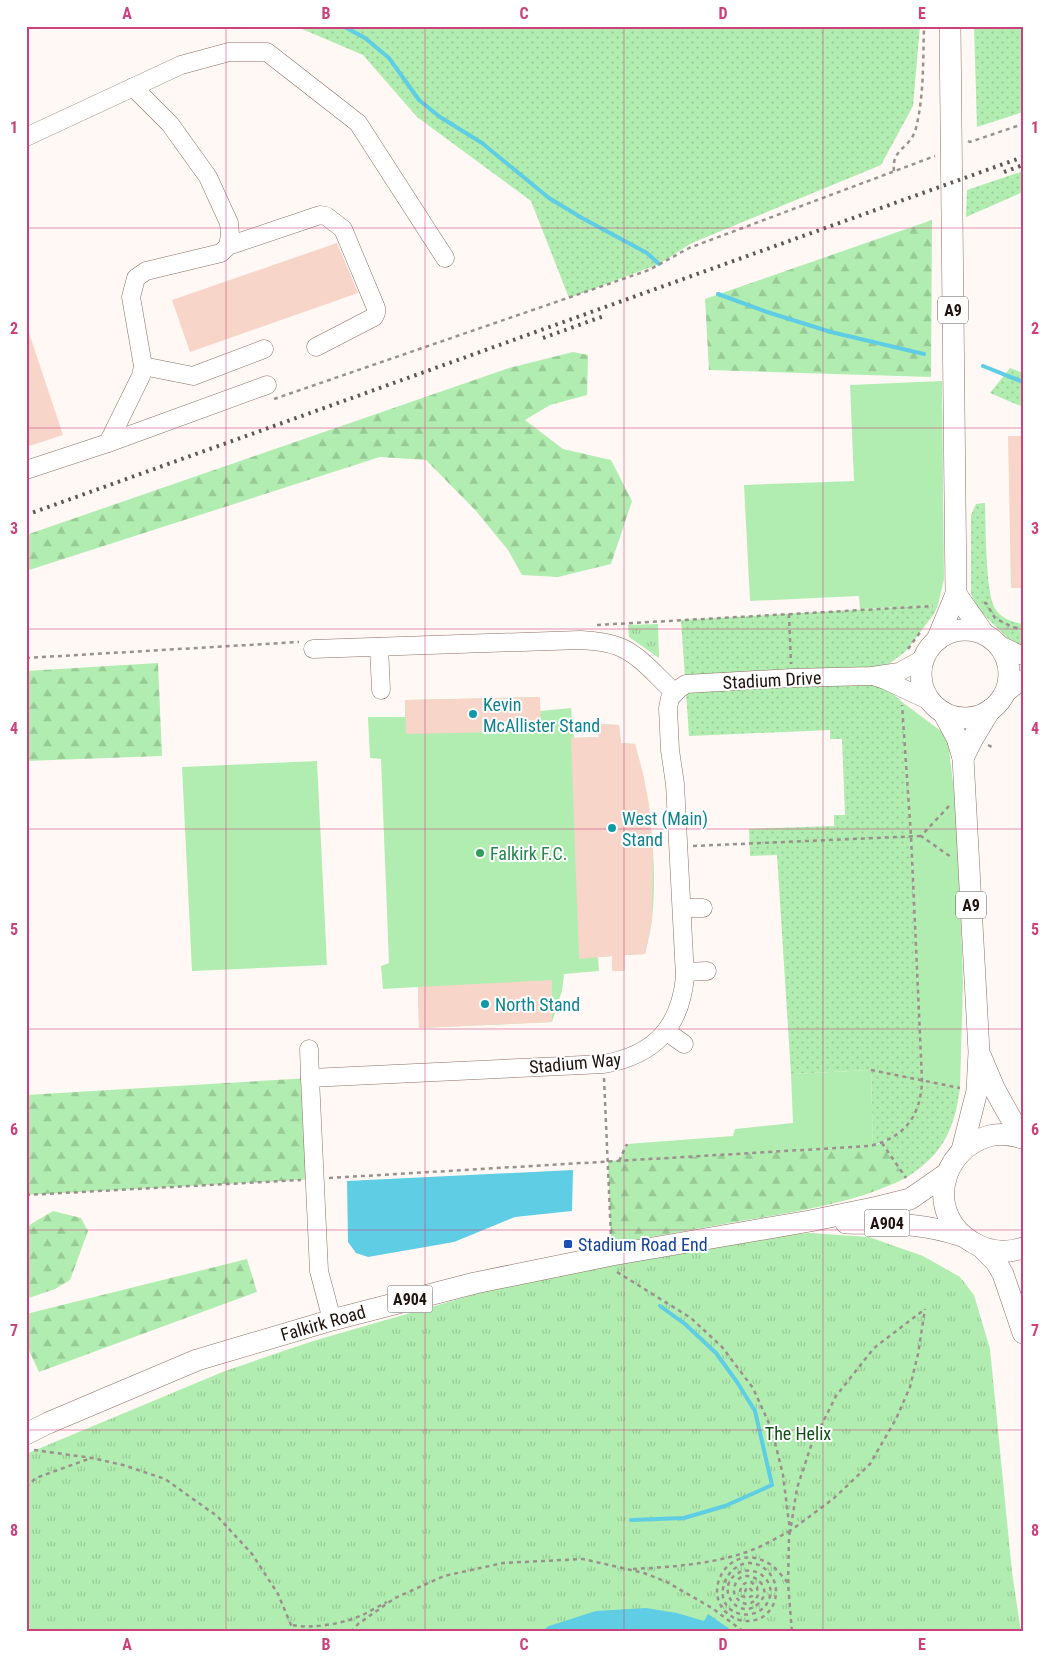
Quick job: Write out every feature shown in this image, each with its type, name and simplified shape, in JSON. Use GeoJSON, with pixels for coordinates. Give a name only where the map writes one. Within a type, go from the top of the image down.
{"type":"FeatureCollection","features":[{"type":"Feature","properties":{"kind":"main road","name":"A9"},"geometry":{"type":"LineString","coordinates":[[930,635],[956,594],[950,26]]}},
{"type":"Feature","properties":{"kind":"main road"},"geometry":{"type":"LineString","coordinates":[[956,594],[1004,655],[1008,668],[1008,683],[973,738],[963,758]]}},
{"type":"Feature","properties":{"kind":"main road"},"geometry":{"type":"LineString","coordinates":[[990,639],[972,630],[930,635],[929,648],[921,670],[922,682],[925,692],[937,707],[955,716],[967,718],[979,715],[997,703]]}},
{"type":"Feature","properties":{"kind":"main road","name":"A9"},"geometry":{"type":"LineString","coordinates":[[937,707],[957,738],[963,758],[979,1052],[977,1091],[962,1150]]}},
{"type":"Feature","properties":{"kind":"main road","name":"A9"},"geometry":{"type":"LineString","coordinates":[[979,1052],[995,1090],[1023,1138]]}},
{"type":"Feature","properties":{"kind":"main road"},"geometry":{"type":"LineString","coordinates":[[1023,1138],[1007,1135],[990,1136],[975,1141],[962,1150],[952,1161],[946,1174],[943,1191],[945,1208],[951,1223],[962,1236],[984,1250],[996,1262],[1003,1274],[1023,1333]]}},
{"type":"Feature","properties":{"kind":"main road","name":"Falkirk Road"},"geometry":{"type":"LineString","coordinates":[[26,1434],[197,1360],[332,1320],[475,1283],[612,1255],[810,1221],[878,1207],[910,1199],[946,1174]]}},
{"type":"Feature","properties":{"kind":"main road","name":"Falkirk Road"},"geometry":{"type":"LineString","coordinates":[[810,1221],[911,1224],[941,1229],[962,1236]]}},
{"type":"Feature","properties":{"kind":"main road"},"geometry":{"type":"LineString","coordinates":[[984,1250],[1003,1252],[1023,1248]]}},
{"type":"Feature","properties":{"kind":"street"},"geometry":{"type":"LineString","coordinates":[[26,137],[181,64],[229,52],[267,52],[358,122],[444,258]]}},
{"type":"Feature","properties":{"kind":"street"},"geometry":{"type":"LineString","coordinates":[[133,87],[170,124],[208,177],[229,223],[230,235],[228,246]]}},
{"type":"Feature","properties":{"kind":"street"},"geometry":{"type":"LineString","coordinates":[[108,443],[141,376],[143,366],[131,297],[136,278],[146,271],[221,253],[228,246],[320,215],[326,216],[343,229],[376,308],[376,313],[374,317],[316,347]]}},
{"type":"Feature","properties":{"kind":"street"},"geometry":{"type":"LineString","coordinates":[[143,366],[193,376],[264,350]]}},
{"type":"Feature","properties":{"kind":"street"},"geometry":{"type":"LineString","coordinates":[[26,470],[269,392]]}},
{"type":"Feature","properties":{"kind":"street"},"geometry":{"type":"LineString","coordinates":[[990,639],[1023,656]]}},
{"type":"Feature","properties":{"kind":"street"},"geometry":{"type":"LineString","coordinates":[[313,649],[580,640],[601,641],[622,647],[634,655],[675,693]]}},
{"type":"Feature","properties":{"kind":"street"},"geometry":{"type":"LineString","coordinates":[[379,647],[381,690]]}},
{"type":"Feature","properties":{"kind":"street"},"geometry":{"type":"LineString","coordinates":[[900,680],[924,659]]}},
{"type":"Feature","properties":{"kind":"street","name":"Stadium Drive"},"geometry":{"type":"LineString","coordinates":[[675,693],[686,684],[872,676],[900,680],[937,707]]}},
{"type":"Feature","properties":{"kind":"street"},"geometry":{"type":"LineString","coordinates":[[997,703],[1023,679]]}},
{"type":"Feature","properties":{"kind":"street","name":"Stadium Way"},"geometry":{"type":"LineString","coordinates":[[310,1078],[604,1064],[646,1051],[659,1040],[674,1018],[680,1003],[684,989],[685,972],[679,846],[668,708],[670,698],[675,693]]}},
{"type":"Feature","properties":{"kind":"street"},"geometry":{"type":"LineString","coordinates":[[682,908],[703,908]]}},
{"type":"Feature","properties":{"kind":"street"},"geometry":{"type":"LineString","coordinates":[[685,972],[707,970]]}},
{"type":"Feature","properties":{"kind":"street"},"geometry":{"type":"LineString","coordinates":[[666,1030],[684,1044]]}},
{"type":"Feature","properties":{"kind":"street"},"geometry":{"type":"LineString","coordinates":[[309,1049],[319,1271],[332,1320]]}},
{"type":"Feature","properties":{"kind":"path"},"geometry":{"type":"LineString","coordinates":[[894,171],[893,162],[897,154],[912,140],[916,129],[922,76],[924,26]]}},
{"type":"Feature","properties":{"kind":"path"},"geometry":{"type":"LineString","coordinates":[[975,141],[1023,124]]}},
{"type":"Feature","properties":{"kind":"path"},"geometry":{"type":"LineString","coordinates":[[269,392],[649,270],[689,248],[935,156]]}},
{"type":"Feature","properties":{"kind":"path"},"geometry":{"type":"LineString","coordinates":[[789,614],[792,678]]}},
{"type":"Feature","properties":{"kind":"path"},"geometry":{"type":"LineString","coordinates":[[26,1195],[870,1146],[882,1143],[896,1135],[906,1126],[916,1112],[921,1098],[922,1080],[911,836],[898,658],[930,635]]}},
{"type":"Feature","properties":{"kind":"path"},"geometry":{"type":"LineString","coordinates":[[921,836],[954,800]]}},
{"type":"Feature","properties":{"kind":"path"},"geometry":{"type":"LineString","coordinates":[[679,846],[921,836],[951,857]]}},
{"type":"Feature","properties":{"kind":"path"},"geometry":{"type":"LineString","coordinates":[[604,1064],[612,1255],[618,1273],[691,1318],[722,1347],[753,1388],[772,1430],[783,1476],[790,1531]]}},
{"type":"Feature","properties":{"kind":"path"},"geometry":{"type":"LineString","coordinates":[[871,1070],[960,1088]]}},
{"type":"Feature","properties":{"kind":"path"},"geometry":{"type":"LineString","coordinates":[[882,1143],[906,1178]]}},
{"type":"Feature","properties":{"kind":"path"},"geometry":{"type":"LineString","coordinates":[[619,1161],[627,1144]]}},
{"type":"Feature","properties":{"kind":"path"},"geometry":{"type":"LineString","coordinates":[[631,1570],[692,1564],[752,1550],[790,1531],[833,1499],[870,1464],[896,1419],[910,1387],[918,1354],[925,1309],[874,1348],[836,1396],[811,1446],[797,1488],[790,1531],[789,1537],[788,1583],[792,1632]]}},
{"type":"Feature","properties":{"kind":"path"},"geometry":{"type":"LineString","coordinates":[[26,1448],[92,1458],[123,1465],[165,1479],[217,1516],[252,1554],[278,1594],[294,1632]]}},
{"type":"Feature","properties":{"kind":"path"},"geometry":{"type":"LineString","coordinates":[[26,1487],[36,1478],[92,1458]]}},
{"type":"Feature","properties":{"kind":"path"},"geometry":{"type":"LineString","coordinates":[[745,1592],[748,1587],[752,1590],[752,1596],[747,1598],[742,1596],[740,1591],[742,1585],[746,1582],[752,1582],[757,1587],[758,1595],[755,1601],[748,1604],[740,1601],[734,1594],[734,1587],[738,1580],[744,1576],[758,1579],[764,1592],[762,1600],[750,1609],[734,1604],[729,1598],[728,1590],[732,1578],[737,1573],[746,1570],[757,1571],[765,1578],[770,1595],[760,1612],[752,1614],[741,1615],[730,1609],[724,1601],[722,1588],[728,1574],[733,1569],[746,1563],[759,1565],[769,1573],[776,1585],[777,1597],[772,1607],[763,1617],[753,1621],[740,1620],[726,1614],[718,1603],[716,1587],[722,1571],[732,1562],[746,1557],[768,1563],[788,1583]]}},
{"type":"Feature","properties":{"kind":"path"},"geometry":{"type":"LineString","coordinates":[[292,1625],[328,1624],[354,1618],[444,1576],[503,1563],[583,1559],[644,1573],[667,1582],[712,1608],[744,1632]]}},
{"type":"Feature","properties":{"kind":"path"},"geometry":{"type":"LineString","coordinates":[[351,1632],[358,1624],[396,1598]]}},
{"type":"Feature","properties":{"kind":"path"},"geometry":{"type":"LineString","coordinates":[[26,1624],[30,1632]]}},
{"type":"Feature","properties":{"kind":"green space"},"geometry":{"type":"Polygon","coordinates":[[[295,26],[920,26],[913,106],[881,165],[692,243],[659,264],[569,298],[531,201],[417,117],[363,55],[295,26]]]}},
{"type":"Feature","properties":{"kind":"green space"},"geometry":{"type":"Polygon","coordinates":[[[974,26],[1023,26],[1023,112],[977,127],[974,26]]]}},
{"type":"Feature","properties":{"kind":"green space"},"geometry":{"type":"Polygon","coordinates":[[[1023,171],[1023,192],[966,217],[967,190],[1023,171]]]}},
{"type":"Feature","properties":{"kind":"green space"},"geometry":{"type":"Polygon","coordinates":[[[932,220],[931,377],[709,370],[705,299],[932,220]]]}},
{"type":"Feature","properties":{"kind":"green space"},"geometry":{"type":"Polygon","coordinates":[[[573,352],[588,355],[587,395],[550,405],[525,420],[563,449],[611,460],[632,501],[611,564],[558,577],[522,575],[508,550],[476,511],[426,460],[380,457],[26,571],[26,535],[509,368],[573,352]]]}},
{"type":"Feature","properties":{"kind":"green space"},"geometry":{"type":"Polygon","coordinates":[[[1010,368],[1023,373],[1023,407],[990,393],[1010,368]]]}},
{"type":"Feature","properties":{"kind":"green space"},"geometry":{"type":"Polygon","coordinates":[[[942,381],[944,579],[938,605],[860,609],[859,596],[750,601],[744,485],[854,481],[850,385],[942,381]]]}},
{"type":"Feature","properties":{"kind":"green space"},"geometry":{"type":"Polygon","coordinates":[[[985,503],[988,576],[992,602],[1002,616],[1023,624],[1023,646],[1008,638],[991,622],[978,608],[971,594],[971,515],[976,504],[985,503]]]}},
{"type":"Feature","properties":{"kind":"green space"},"geometry":{"type":"Polygon","coordinates":[[[938,605],[934,614],[905,652],[873,676],[902,702],[911,836],[922,1080],[960,1088],[954,1117],[945,1140],[929,1160],[906,1178],[882,1143],[888,1139],[873,1146],[871,1070],[791,1074],[777,855],[750,856],[749,829],[834,826],[834,815],[845,815],[842,739],[830,739],[830,730],[689,736],[681,620],[938,605]]]}},
{"type":"Feature","properties":{"kind":"green space"},"geometry":{"type":"Polygon","coordinates":[[[658,624],[659,658],[629,637],[628,625],[658,624]]]}},
{"type":"Feature","properties":{"kind":"green space"},"geometry":{"type":"Polygon","coordinates":[[[158,663],[162,756],[26,761],[26,671],[158,663]]]}},
{"type":"Feature","properties":{"kind":"green space"},"geometry":{"type":"Polygon","coordinates":[[[540,697],[540,711],[571,708],[574,738],[599,737],[596,724],[619,725],[621,743],[635,744],[649,809],[653,853],[654,898],[652,920],[645,954],[625,955],[625,971],[612,971],[612,956],[598,957],[599,971],[564,974],[562,991],[552,1022],[419,1028],[418,987],[383,989],[381,966],[389,963],[381,759],[370,758],[368,717],[405,717],[405,700],[540,697]]]}},
{"type":"Feature","properties":{"kind":"green space"},"geometry":{"type":"Polygon","coordinates":[[[902,702],[941,731],[948,741],[955,800],[959,862],[963,983],[960,1088],[922,1080],[911,832],[902,702]]]}},
{"type":"Feature","properties":{"kind":"green space"},"geometry":{"type":"Polygon","coordinates":[[[317,761],[327,965],[192,971],[182,767],[317,761]]]}},
{"type":"Feature","properties":{"kind":"green space"},"geometry":{"type":"Polygon","coordinates":[[[871,1070],[873,1146],[619,1161],[627,1144],[733,1136],[735,1129],[793,1123],[791,1074],[871,1070]]]}},
{"type":"Feature","properties":{"kind":"green space"},"geometry":{"type":"Polygon","coordinates":[[[310,1078],[315,1179],[26,1195],[26,1095],[310,1078]]]}},
{"type":"Feature","properties":{"kind":"green space"},"geometry":{"type":"Polygon","coordinates":[[[882,1143],[906,1178],[868,1193],[808,1209],[611,1244],[608,1161],[873,1146],[882,1143]]]}},
{"type":"Feature","properties":{"kind":"green space"},"geometry":{"type":"Polygon","coordinates":[[[53,1211],[81,1218],[88,1231],[70,1280],[55,1289],[26,1299],[26,1227],[53,1211]]]}},
{"type":"Feature","properties":{"kind":"green space","name":"The Helix"},"geometry":{"type":"Polygon","coordinates":[[[809,1233],[869,1237],[923,1256],[960,1277],[974,1295],[990,1349],[1012,1572],[1021,1632],[26,1632],[26,1454],[225,1371],[313,1341],[612,1255],[809,1233]]]}},
{"type":"Feature","properties":{"kind":"green space"},"geometry":{"type":"Polygon","coordinates":[[[247,1259],[257,1292],[39,1372],[26,1344],[26,1314],[247,1259]]]}},
{"type":"Feature","properties":{"kind":"water"},"geometry":{"type":"Polygon","coordinates":[[[573,1170],[572,1211],[515,1217],[454,1242],[368,1257],[356,1253],[348,1242],[347,1181],[573,1170]]]}},
{"type":"Feature","properties":{"kind":"water"},"geometry":{"type":"Polygon","coordinates":[[[646,1608],[677,1613],[704,1621],[708,1614],[734,1632],[540,1632],[549,1626],[596,1611],[646,1608]]]}},
{"type":"Feature","properties":{"kind":"building"},"geometry":{"type":"Polygon","coordinates":[[[337,243],[358,293],[190,352],[172,300],[337,243]]]}},
{"type":"Feature","properties":{"kind":"building"},"geometry":{"type":"Polygon","coordinates":[[[28,330],[63,435],[26,447],[26,331],[28,330]]]}},
{"type":"Feature","properties":{"kind":"building"},"geometry":{"type":"Polygon","coordinates":[[[1008,436],[1023,436],[1023,588],[1011,588],[1008,436]]]}},
{"type":"Feature","properties":{"kind":"building","name":"Kevin McAllister Stand"},"geometry":{"type":"Polygon","coordinates":[[[540,697],[541,731],[406,734],[405,700],[540,697]]]}},
{"type":"Feature","properties":{"kind":"building","name":"West (Main) Stand"},"geometry":{"type":"Polygon","coordinates":[[[596,724],[619,725],[621,743],[635,744],[649,804],[653,852],[652,920],[645,954],[625,955],[625,971],[612,971],[612,956],[579,959],[571,738],[599,737],[596,724]]]}},
{"type":"Feature","properties":{"kind":"building","name":"North Stand"},"geometry":{"type":"Polygon","coordinates":[[[552,980],[552,1022],[419,1028],[418,987],[552,980]]]}},
{"type":"Feature","properties":{"kind":"waterway"},"geometry":{"type":"LineString","coordinates":[[343,26],[365,38],[389,58],[419,100],[440,117],[482,143],[549,198],[647,253],[659,264]]}},
{"type":"Feature","properties":{"kind":"waterway"},"geometry":{"type":"LineString","coordinates":[[718,294],[831,332],[924,354]]}},
{"type":"Feature","properties":{"kind":"waterway"},"geometry":{"type":"LineString","coordinates":[[983,366],[1023,382]]}},
{"type":"Feature","properties":{"kind":"waterway"},"geometry":{"type":"LineString","coordinates":[[631,1520],[684,1518],[725,1506],[772,1485],[755,1411],[737,1382],[716,1353],[685,1324],[660,1306]]}},
{"type":"Feature","properties":{"kind":"railway"},"geometry":{"type":"LineString","coordinates":[[26,515],[1023,157]]}},
{"type":"Feature","properties":{"kind":"railway"},"geometry":{"type":"LineString","coordinates":[[1004,172],[1023,165]]}},
{"type":"Feature","properties":{"kind":"railway"},"geometry":{"type":"LineString","coordinates":[[543,338],[604,316]]}},
{"type":"Feature","properties":{"kind":"place","name":"Kevin McAllister Stand"},"geometry":{"type":"Point","coordinates":[473,714]}},
{"type":"Feature","properties":{"kind":"place","name":"West (Main) Stand"},"geometry":{"type":"Point","coordinates":[612,828]}},
{"type":"Feature","properties":{"kind":"place","name":"Falkirk F.C."},"geometry":{"type":"Point","coordinates":[480,853]}},
{"type":"Feature","properties":{"kind":"place","name":"North Stand"},"geometry":{"type":"Point","coordinates":[485,1004]}},
{"type":"Feature","properties":{"kind":"place","name":"Stadium Road End"},"geometry":{"type":"Point","coordinates":[568,1244]}}]}
